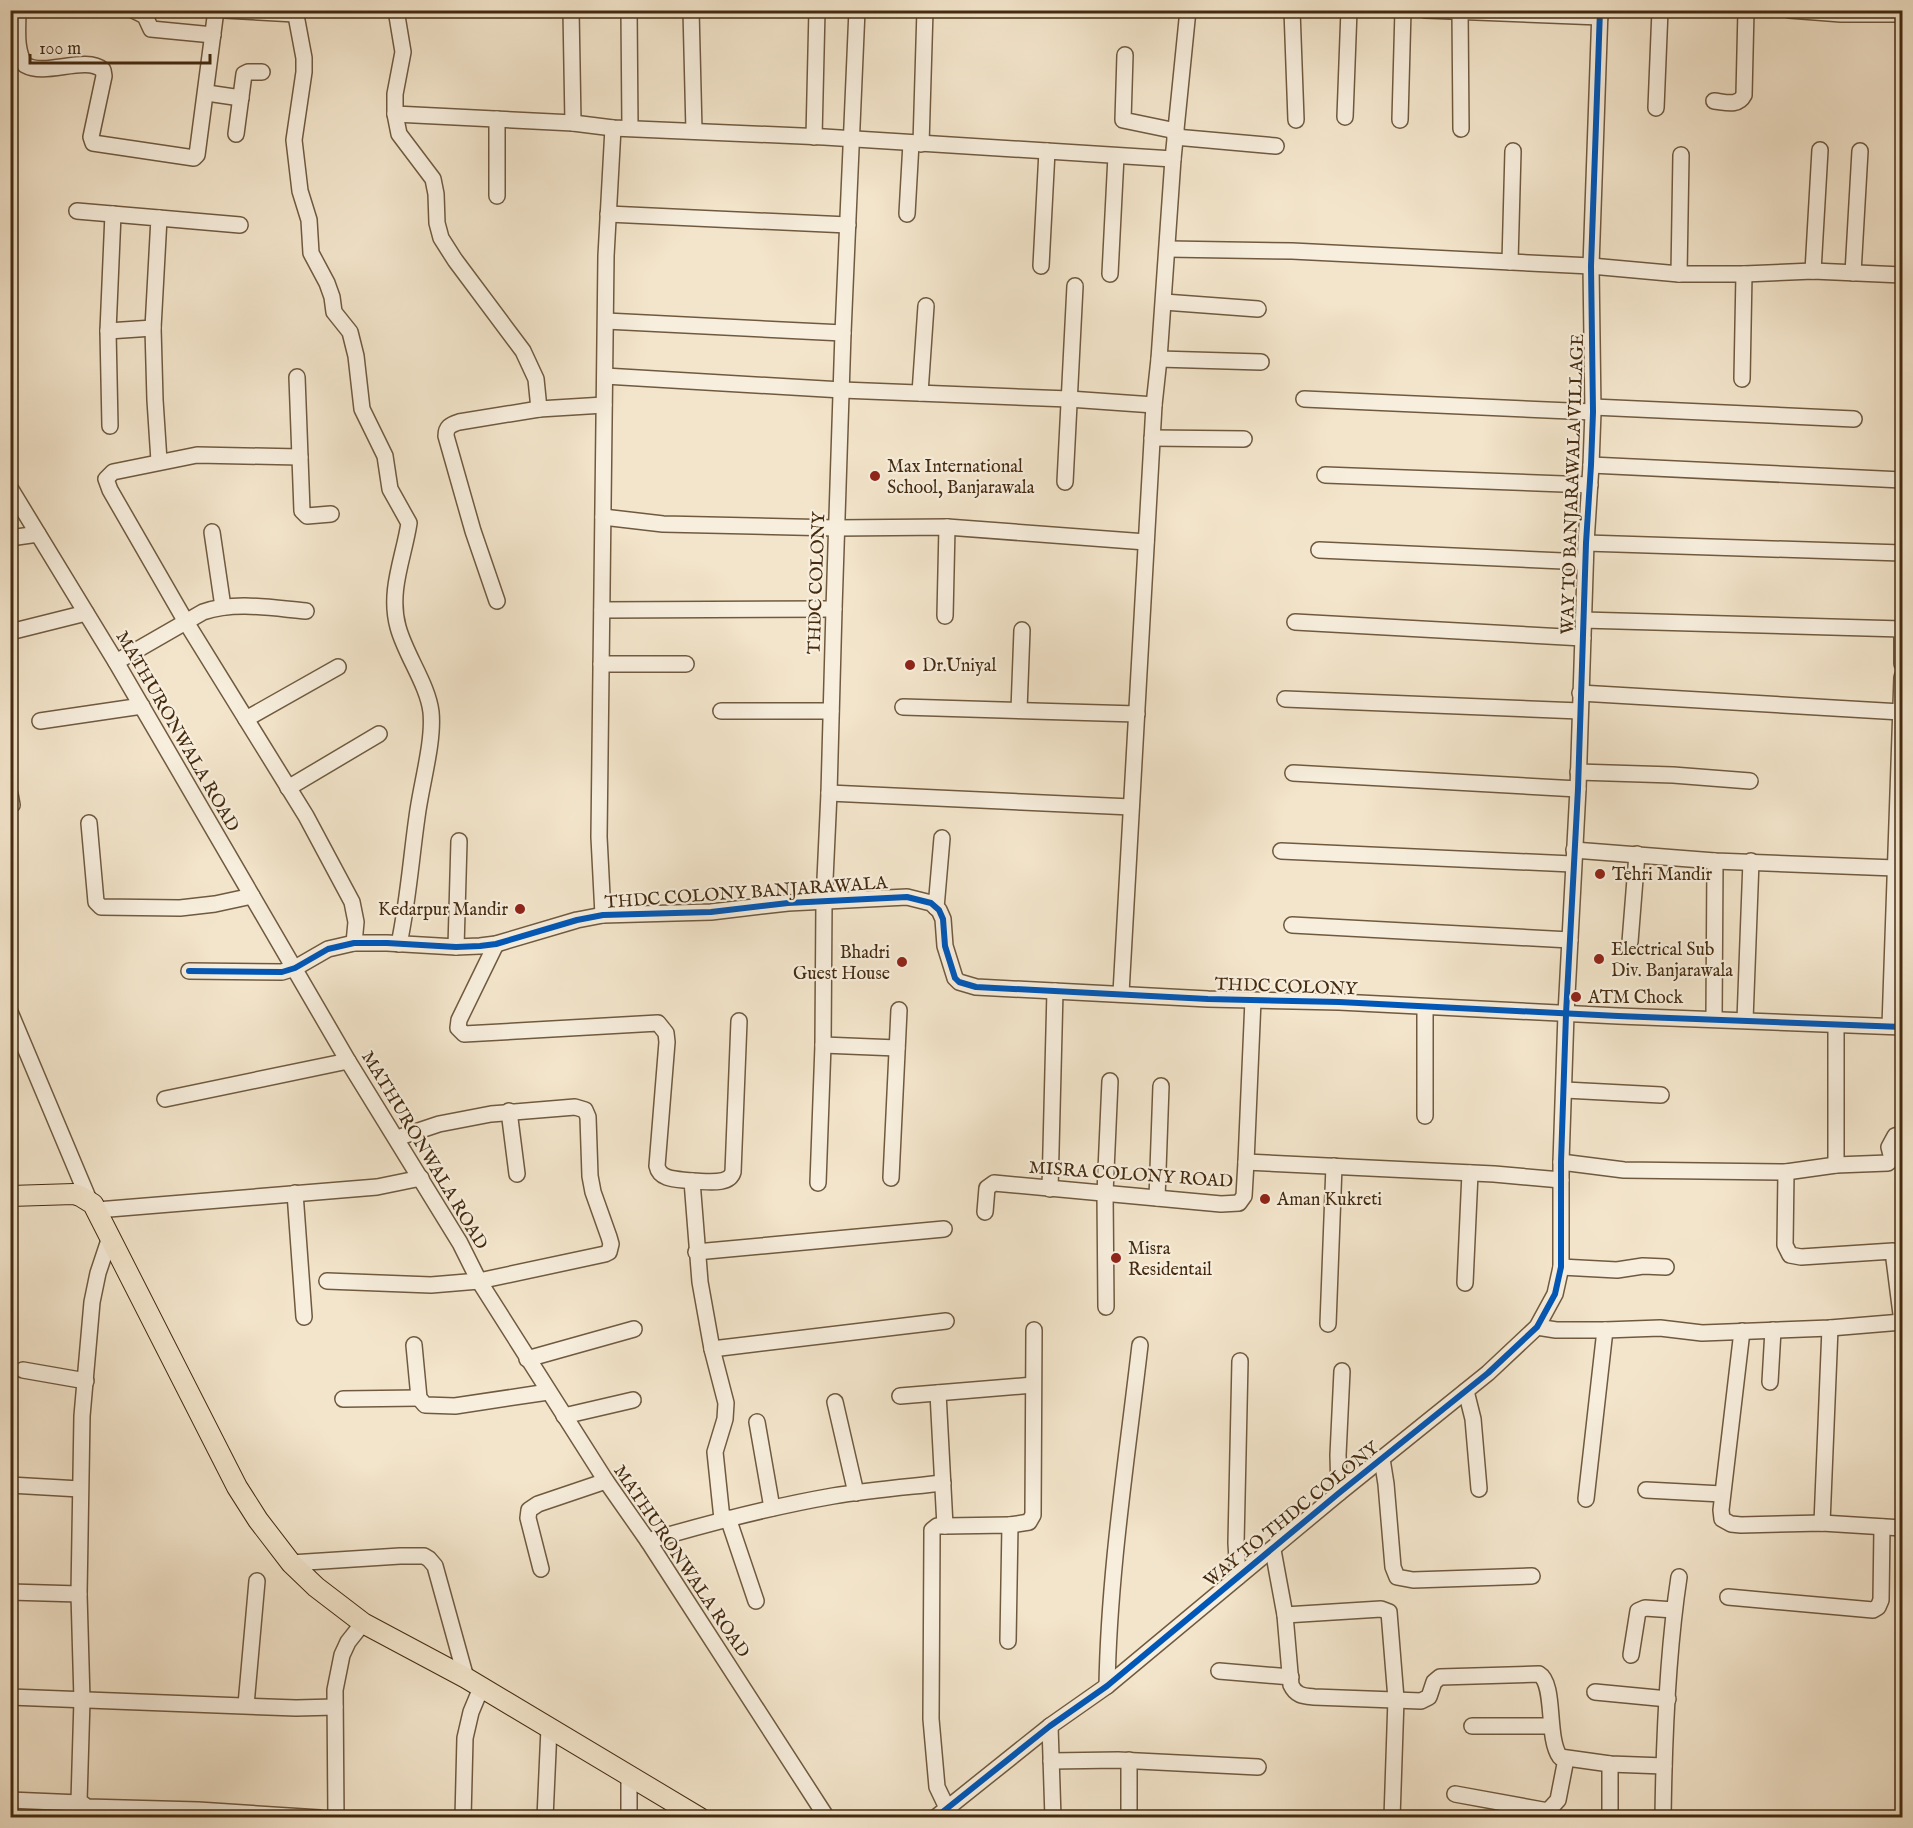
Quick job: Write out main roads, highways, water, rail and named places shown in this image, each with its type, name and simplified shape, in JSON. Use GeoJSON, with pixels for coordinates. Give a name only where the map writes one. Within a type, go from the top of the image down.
{"type":"FeatureCollection","features":[{"type":"Feature","properties":{"kind":"main road"},"geometry":{"type":"LineString","coordinates":[[10,1196],[74,1194],[93,1205],[237,1487],[258,1520],[291,1563],[316,1587],[363,1623],[474,1683],[700,1818]]}},
{"type":"Feature","properties":{"kind":"place","name":"Max International School, Banjarawala"},"geometry":{"type":"Point","coordinates":[875,476]}},
{"type":"Feature","properties":{"kind":"place","name":"Dr.Uniyal"},"geometry":{"type":"Point","coordinates":[910,665]}},
{"type":"Feature","properties":{"kind":"place","name":"Tehri Mandir"},"geometry":{"type":"Point","coordinates":[1600,874]}},
{"type":"Feature","properties":{"kind":"place","name":"Kedarpur Mandir"},"geometry":{"type":"Point","coordinates":[520,909]}},
{"type":"Feature","properties":{"kind":"place","name":"Electrical Sub Div. Banjarawala"},"geometry":{"type":"Point","coordinates":[1599,959]}},
{"type":"Feature","properties":{"kind":"place","name":"Bhadri Guest House"},"geometry":{"type":"Point","coordinates":[902,962]}},
{"type":"Feature","properties":{"kind":"place","name":"ATM Chock"},"geometry":{"type":"Point","coordinates":[1576,997]}},
{"type":"Feature","properties":{"kind":"place","name":"Aman Kukreti"},"geometry":{"type":"Point","coordinates":[1265,1199]}},
{"type":"Feature","properties":{"kind":"place","name":"Misra Residentail"},"geometry":{"type":"Point","coordinates":[1116,1258]}}]}
